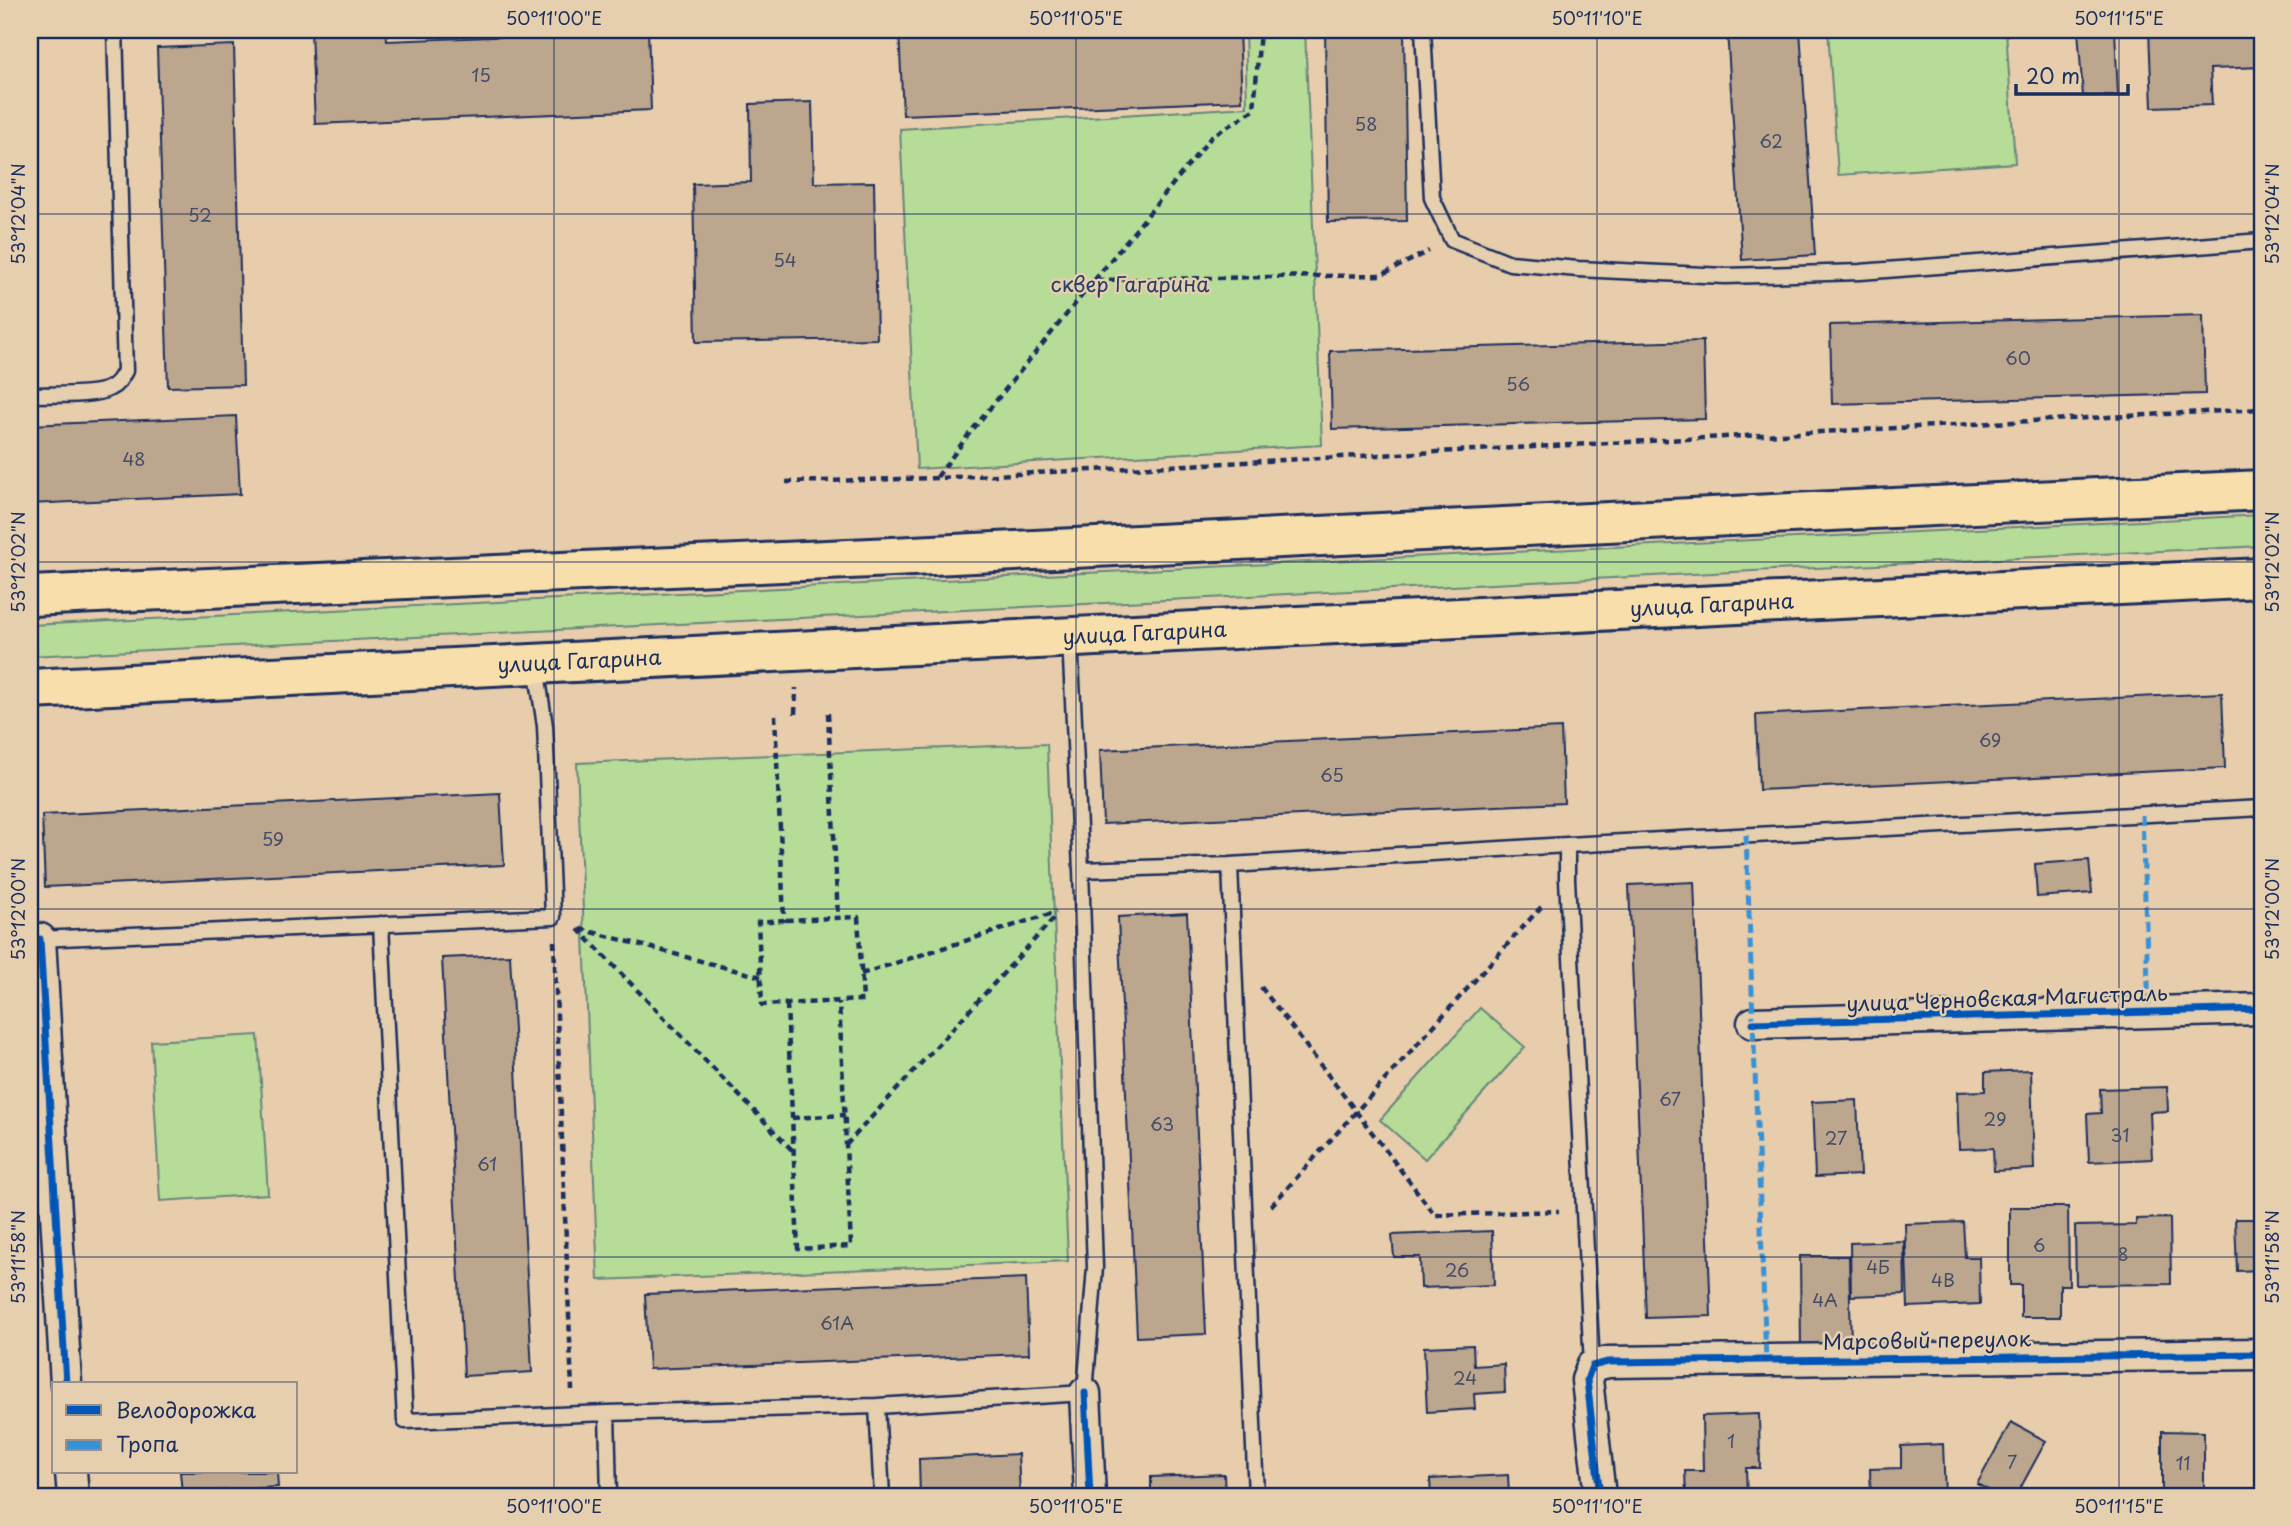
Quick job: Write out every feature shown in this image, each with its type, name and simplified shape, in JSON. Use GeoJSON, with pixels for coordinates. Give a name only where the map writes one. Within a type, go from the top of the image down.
{"type":"FeatureCollection","features":[{"type":"Feature","properties":{"kind":"main road"},"geometry":{"type":"LineString","coordinates":[[30,596],[2262,490]]}},
{"type":"Feature","properties":{"kind":"main road","name":"улица Гагарина"},"geometry":{"type":"LineString","coordinates":[[30,690],[2262,578]]}},
{"type":"Feature","properties":{"kind":"street"},"geometry":{"type":"LineString","coordinates":[[35,939],[66,1382]]}},
{"type":"Feature","properties":{"kind":"street","name":"улица Черновская Магистраль"},"geometry":{"type":"LineString","coordinates":[[1753,1023],[2262,1009]]}},
{"type":"Feature","properties":{"kind":"street","name":"Марсовый переулок"},"geometry":{"type":"LineString","coordinates":[[1592,1366],[1608,1362],[2262,1354]]}},
{"type":"Feature","properties":{"kind":"street"},"geometry":{"type":"LineString","coordinates":[[1592,1366],[1587,1380],[1600,1496]]}},
{"type":"Feature","properties":{"kind":"street"},"geometry":{"type":"LineString","coordinates":[[1085,1393],[1090,1496]]}},
{"type":"Feature","properties":{"kind":"street"},"geometry":{"type":"LineString","coordinates":[[71,1474],[73,1496]]}},
{"type":"Feature","properties":{"kind":"lane"},"geometry":{"type":"LineString","coordinates":[[30,395],[93,393],[109,389],[119,381],[125,371],[115,30]]}},
{"type":"Feature","properties":{"kind":"lane"},"geometry":{"type":"LineString","coordinates":[[1423,30],[1432,198],[1452,240],[1510,263],[1725,276],[1860,272],[2262,241]]}},
{"type":"Feature","properties":{"kind":"lane"},"geometry":{"type":"LineString","coordinates":[[381,924],[405,1421],[877,1406],[1085,1393],[1095,1267],[1070,638]]}},
{"type":"Feature","properties":{"kind":"lane"},"geometry":{"type":"LineString","coordinates":[[35,939],[553,917],[545,726],[536,664]]}},
{"type":"Feature","properties":{"kind":"lane"},"geometry":{"type":"LineString","coordinates":[[1081,870],[1230,865],[2262,808]]}},
{"type":"Feature","properties":{"kind":"lane"},"geometry":{"type":"LineString","coordinates":[[1567,845],[1592,1366]]}},
{"type":"Feature","properties":{"kind":"lane"},"geometry":{"type":"LineString","coordinates":[[1230,865],[1256,1496]]}},
{"type":"Feature","properties":{"kind":"lane"},"geometry":{"type":"LineString","coordinates":[[877,1406],[882,1496]]}},
{"type":"Feature","properties":{"kind":"lane"},"geometry":{"type":"LineString","coordinates":[[607,1413],[609,1496]]}},
{"type":"Feature","properties":{"kind":"path"},"geometry":{"type":"LineString","coordinates":[[937,478],[969,434],[1212,136],[1254,110],[1260,30]]}},
{"type":"Feature","properties":{"kind":"path"},"geometry":{"type":"LineString","coordinates":[[1096,280],[1381,275],[1452,240]]}},
{"type":"Feature","properties":{"kind":"path"},"geometry":{"type":"LineString","coordinates":[[786,482],[937,478],[2262,409]]}},
{"type":"Feature","properties":{"kind":"path"},"geometry":{"type":"LineString","coordinates":[[828,713],[838,918]]}},
{"type":"Feature","properties":{"kind":"path"},"geometry":{"type":"LineString","coordinates":[[775,715],[784,920]]}},
{"type":"Feature","properties":{"kind":"path"},"geometry":{"type":"LineString","coordinates":[[1245,1236],[1567,879]]}},
{"type":"Feature","properties":{"kind":"path"},"geometry":{"type":"LineString","coordinates":[[846,1146],[1060,911],[861,974]]}},
{"type":"Feature","properties":{"kind":"path"},"geometry":{"type":"LineString","coordinates":[[553,917],[573,1415]]}},
{"type":"Feature","properties":{"kind":"path"},"geometry":{"type":"LineString","coordinates":[[859,917],[863,1000],[762,1005],[758,922],[838,918],[859,917]]}},
{"type":"Feature","properties":{"kind":"path"},"geometry":{"type":"LineString","coordinates":[[761,977],[577,928],[793,1152]]}},
{"type":"Feature","properties":{"kind":"path"},"geometry":{"type":"LineString","coordinates":[[1233,950],[1434,1215],[1584,1210]]}},
{"type":"Feature","properties":{"kind":"path"},"geometry":{"type":"LineString","coordinates":[[787,1004],[798,1249],[851,1246],[839,1002]]}},
{"type":"Feature","properties":{"kind":"path"},"geometry":{"type":"LineString","coordinates":[[792,1118],[845,1115]]}},
{"type":"Feature","properties":{"kind":"green space","name":"сквер Гагарина"},"geometry":{"type":"Polygon","coordinates":[[[1245,30],[1305,30],[1322,445],[917,469],[900,129],[1247,107],[1245,30]]]}},
{"type":"Feature","properties":{"kind":"green space"},"geometry":{"type":"Polygon","coordinates":[[[1828,30],[2006,30],[2015,163],[1838,175],[1828,30]]]}},
{"type":"Feature","properties":{"kind":"green space"},"geometry":{"type":"Polygon","coordinates":[[[2262,515],[2262,546],[30,656],[30,625],[2262,515]]]}},
{"type":"Feature","properties":{"kind":"green space"},"geometry":{"type":"Polygon","coordinates":[[[1047,744],[1068,1261],[598,1280],[577,763],[1047,744]]]}},
{"type":"Feature","properties":{"kind":"green space"},"geometry":{"type":"Polygon","coordinates":[[[1480,1008],[1525,1047],[1425,1159],[1380,1120],[1480,1008]]]}},
{"type":"Feature","properties":{"kind":"green space"},"geometry":{"type":"Polygon","coordinates":[[[258,1035],[268,1194],[160,1201],[151,1041],[258,1035]]]}},
{"type":"Feature","properties":{"kind":"building"},"geometry":{"type":"Polygon","coordinates":[[[311,30],[386,30],[387,41],[567,34],[567,30],[648,30],[651,110],[315,124],[311,30]]]}},
{"type":"Feature","properties":{"kind":"building"},"geometry":{"type":"Polygon","coordinates":[[[899,30],[1239,30],[1242,101],[903,115],[899,30]]]}},
{"type":"Feature","properties":{"kind":"building"},"geometry":{"type":"Polygon","coordinates":[[[1325,30],[1404,30],[1407,221],[1328,222],[1325,30]]]}},
{"type":"Feature","properties":{"kind":"building"},"geometry":{"type":"Polygon","coordinates":[[[1727,30],[1800,30],[1815,255],[1742,260],[1727,30]]]}},
{"type":"Feature","properties":{"kind":"building"},"geometry":{"type":"Polygon","coordinates":[[[2078,30],[2115,30],[2118,96],[2083,96],[2078,30]]]}},
{"type":"Feature","properties":{"kind":"building"},"geometry":{"type":"Polygon","coordinates":[[[2149,30],[2262,30],[2262,67],[2210,69],[2212,105],[2152,107],[2149,30]]]}},
{"type":"Feature","properties":{"kind":"building"},"geometry":{"type":"Polygon","coordinates":[[[234,45],[243,385],[168,387],[157,48],[234,45]]]}},
{"type":"Feature","properties":{"kind":"building"},"geometry":{"type":"Polygon","coordinates":[[[812,102],[814,183],[874,182],[877,339],[696,342],[693,184],[751,182],[750,104],[812,102]]]}},
{"type":"Feature","properties":{"kind":"building"},"geometry":{"type":"Polygon","coordinates":[[[2203,315],[2205,394],[1832,404],[1830,325],[2203,315]]]}},
{"type":"Feature","properties":{"kind":"building"},"geometry":{"type":"Polygon","coordinates":[[[1703,341],[1705,419],[1332,429],[1330,351],[1703,341]]]}},
{"type":"Feature","properties":{"kind":"building"},"geometry":{"type":"Polygon","coordinates":[[[236,416],[240,494],[30,504],[30,425],[236,416]]]}},
{"type":"Feature","properties":{"kind":"building"},"geometry":{"type":"Polygon","coordinates":[[[2222,693],[2225,768],[1759,790],[1756,715],[2222,693]]]}},
{"type":"Feature","properties":{"kind":"building"},"geometry":{"type":"Polygon","coordinates":[[[1561,728],[1564,803],[1103,824],[1100,750],[1561,728]]]}},
{"type":"Feature","properties":{"kind":"building"},"geometry":{"type":"Polygon","coordinates":[[[500,793],[504,865],[45,887],[42,815],[500,793]]]}},
{"type":"Feature","properties":{"kind":"building"},"geometry":{"type":"Polygon","coordinates":[[[2089,860],[2092,893],[2037,897],[2035,864],[2089,860]]]}},
{"type":"Feature","properties":{"kind":"building"},"geometry":{"type":"Polygon","coordinates":[[[1694,882],[1711,1316],[1646,1318],[1629,885],[1694,882]]]}},
{"type":"Feature","properties":{"kind":"building"},"geometry":{"type":"Polygon","coordinates":[[[1187,913],[1206,1334],[1137,1337],[1118,917],[1187,913]]]}},
{"type":"Feature","properties":{"kind":"building"},"geometry":{"type":"Polygon","coordinates":[[[510,955],[532,1372],[464,1376],[442,958],[510,955]]]}},
{"type":"Feature","properties":{"kind":"building"},"geometry":{"type":"Polygon","coordinates":[[[2031,1070],[2034,1169],[1994,1171],[1993,1148],[1959,1149],[1957,1092],[1985,1091],[1985,1072],[2031,1070]]]}},
{"type":"Feature","properties":{"kind":"building"},"geometry":{"type":"Polygon","coordinates":[[[2167,1087],[2168,1111],[2150,1112],[2152,1159],[2089,1162],[2087,1114],[2101,1113],[2100,1089],[2167,1087]]]}},
{"type":"Feature","properties":{"kind":"building"},"geometry":{"type":"Polygon","coordinates":[[[1857,1100],[1860,1175],[1815,1177],[1812,1102],[1857,1100]]]}},
{"type":"Feature","properties":{"kind":"building"},"geometry":{"type":"Polygon","coordinates":[[[2010,1207],[2068,1207],[2069,1285],[2060,1285],[2060,1317],[2021,1317],[2021,1285],[2010,1285],[2010,1207]]]}},
{"type":"Feature","properties":{"kind":"building"},"geometry":{"type":"Polygon","coordinates":[[[2170,1218],[2171,1284],[2076,1285],[2075,1226],[2136,1225],[2136,1219],[2170,1218]]]}},
{"type":"Feature","properties":{"kind":"building"},"geometry":{"type":"Polygon","coordinates":[[[2235,1219],[2262,1219],[2262,1270],[2237,1271],[2235,1219]]]}},
{"type":"Feature","properties":{"kind":"building"},"geometry":{"type":"Polygon","coordinates":[[[1963,1222],[1965,1257],[1979,1257],[1980,1304],[1908,1307],[1905,1224],[1963,1222]]]}},
{"type":"Feature","properties":{"kind":"building"},"geometry":{"type":"Polygon","coordinates":[[[1492,1231],[1494,1285],[1421,1288],[1420,1257],[1394,1257],[1392,1235],[1492,1231]]]}},
{"type":"Feature","properties":{"kind":"building"},"geometry":{"type":"Polygon","coordinates":[[[1904,1241],[1905,1294],[1851,1296],[1850,1243],[1904,1241]]]}},
{"type":"Feature","properties":{"kind":"building"},"geometry":{"type":"Polygon","coordinates":[[[1800,1256],[1849,1256],[1851,1346],[1801,1347],[1800,1256]]]}},
{"type":"Feature","properties":{"kind":"building"},"geometry":{"type":"Polygon","coordinates":[[[1026,1278],[1029,1354],[649,1369],[645,1294],[1026,1278]]]}},
{"type":"Feature","properties":{"kind":"building"},"geometry":{"type":"Polygon","coordinates":[[[1473,1345],[1474,1366],[1504,1364],[1505,1392],[1474,1394],[1475,1409],[1427,1412],[1424,1347],[1473,1345]]]}},
{"type":"Feature","properties":{"kind":"building"},"geometry":{"type":"Polygon","coordinates":[[[1759,1414],[1760,1468],[1746,1468],[1747,1496],[1686,1496],[1685,1471],[1703,1471],[1702,1416],[1759,1414]]]}},
{"type":"Feature","properties":{"kind":"building"},"geometry":{"type":"Polygon","coordinates":[[[2011,1422],[2046,1441],[2016,1496],[1999,1496],[1977,1484],[2011,1422]]]}},
{"type":"Feature","properties":{"kind":"building"},"geometry":{"type":"Polygon","coordinates":[[[2162,1431],[2204,1432],[2204,1496],[2162,1496],[2162,1431]]]}},
{"type":"Feature","properties":{"kind":"building"},"geometry":{"type":"Polygon","coordinates":[[[1943,1444],[1945,1496],[1871,1496],[1870,1469],[1901,1468],[1901,1446],[1943,1444]]]}},
{"type":"Feature","properties":{"kind":"building"},"geometry":{"type":"Polygon","coordinates":[[[1018,1454],[1020,1496],[920,1496],[919,1459],[1018,1454]]]}},
{"type":"Feature","properties":{"kind":"building"},"geometry":{"type":"Polygon","coordinates":[[[180,1474],[277,1474],[278,1487],[182,1493],[180,1474]]]}},
{"type":"Feature","properties":{"kind":"building"},"geometry":{"type":"Polygon","coordinates":[[[1224,1474],[1225,1496],[1151,1496],[1151,1477],[1224,1474]]]}},
{"type":"Feature","properties":{"kind":"building"},"geometry":{"type":"Polygon","coordinates":[[[1508,1475],[1509,1496],[1431,1496],[1430,1479],[1508,1475]]]}},
{"type":"Feature","properties":{"kind":"building"},"geometry":{"type":"Polygon","coordinates":[[[2258,1481],[2262,1481],[2262,1496],[2259,1496],[2258,1481]]]}},
{"type":"Feature","properties":{"kind":"marked path"},"geometry":{"type":"LineString","coordinates":[[2142,815],[2149,1012]]}},
{"type":"Feature","properties":{"kind":"marked path"},"geometry":{"type":"LineString","coordinates":[[1746,835],[1766,1360]]}},
{"type":"Feature","properties":{"kind":"cycle path"},"geometry":{"type":"LineString","coordinates":[[40,939],[66,1382]]}},
{"type":"Feature","properties":{"kind":"cycle path"},"geometry":{"type":"LineString","coordinates":[[1753,1023],[2262,1009]]}},
{"type":"Feature","properties":{"kind":"cycle path"},"geometry":{"type":"LineString","coordinates":[[1600,1496],[1587,1380],[1592,1366],[1608,1362],[2262,1354]]}},
{"type":"Feature","properties":{"kind":"cycle path"},"geometry":{"type":"LineString","coordinates":[[1085,1393],[1090,1496]]}}]}
